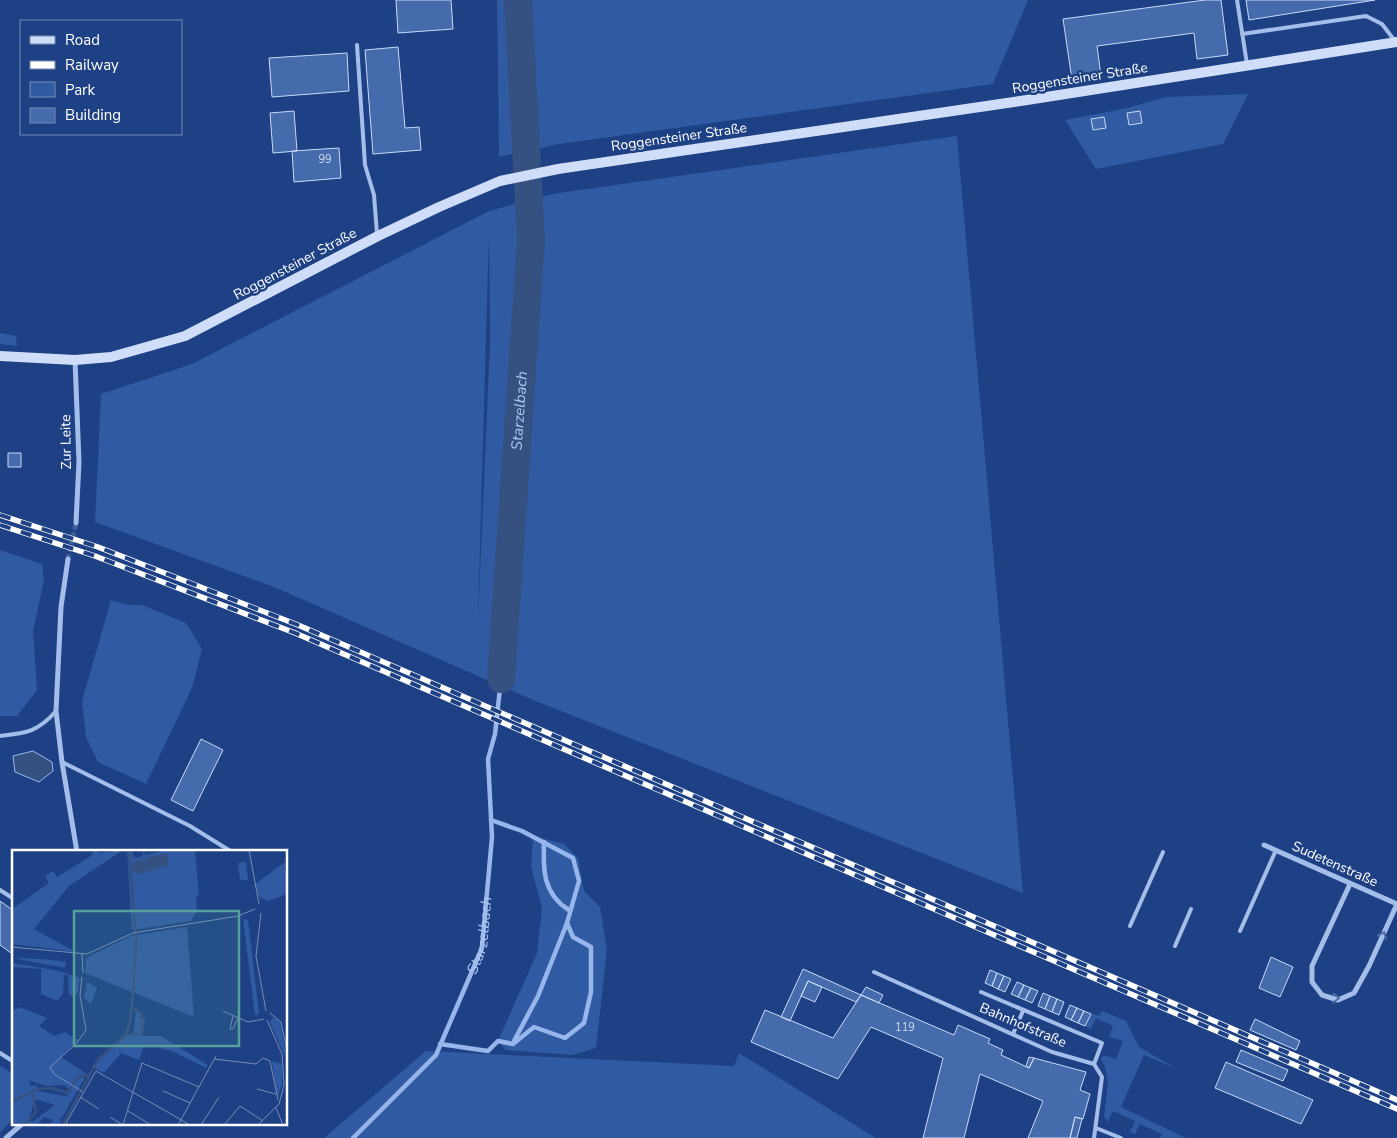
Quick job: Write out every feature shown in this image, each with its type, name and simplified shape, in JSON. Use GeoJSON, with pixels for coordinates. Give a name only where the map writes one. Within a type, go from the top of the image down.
{"type":"FeatureCollection","features":[{"type":"Feature","properties":{"kind":"street","name":"Roggensteiner Straße"},"geometry":{"type":"LineString","coordinates":[[0,356],[76,360],[111,357],[186,336],[378,236],[500,181],[558,168],[1247,66],[1396,42]]}},
{"type":"Feature","properties":{"kind":"street","name":"Zur Leite"},"geometry":{"type":"LineString","coordinates":[[76,360],[79,462],[76,523]]}},
{"type":"Feature","properties":{"kind":"street"},"geometry":{"type":"LineString","coordinates":[[68,559],[61,607],[56,711],[62,762],[78,850]]}},
{"type":"Feature","properties":{"kind":"street","name":"Sudetenstraße"},"geometry":{"type":"LineString","coordinates":[[1264,845],[1397,904]]}},
{"type":"Feature","properties":{"kind":"street"},"geometry":{"type":"LineString","coordinates":[[1350,884],[1312,966],[1312,982],[1322,996],[1338,1000],[1354,993],[1397,904]]}},
{"type":"Feature","properties":{"kind":"street"},"geometry":{"type":"LineString","coordinates":[[6,1138],[20,1126]]}},
{"type":"Feature","properties":{"kind":"lane"},"geometry":{"type":"LineString","coordinates":[[1237,0],[1247,66]]}},
{"type":"Feature","properties":{"kind":"lane"},"geometry":{"type":"LineString","coordinates":[[1242,34],[1366,16],[1382,24],[1396,42]]}},
{"type":"Feature","properties":{"kind":"lane"},"geometry":{"type":"LineString","coordinates":[[357,45],[365,165],[374,195],[378,236]]}},
{"type":"Feature","properties":{"kind":"lane"},"geometry":{"type":"LineString","coordinates":[[0,736],[21,733],[44,726],[56,711]]}},
{"type":"Feature","properties":{"kind":"lane"},"geometry":{"type":"LineString","coordinates":[[62,762],[190,826],[229,850]]}},
{"type":"Feature","properties":{"kind":"lane"},"geometry":{"type":"LineString","coordinates":[[1240,931],[1276,850]]}},
{"type":"Feature","properties":{"kind":"lane"},"geometry":{"type":"LineString","coordinates":[[1130,926],[1163,852]]}},
{"type":"Feature","properties":{"kind":"lane"},"geometry":{"type":"LineString","coordinates":[[0,890],[12,898]]}},
{"type":"Feature","properties":{"kind":"lane"},"geometry":{"type":"LineString","coordinates":[[1175,946],[1191,909]]}},
{"type":"Feature","properties":{"kind":"lane","name":"Bahnhofstraße"},"geometry":{"type":"LineString","coordinates":[[874,972],[1052,1052],[1094,1064]]}},
{"type":"Feature","properties":{"kind":"lane"},"geometry":{"type":"LineString","coordinates":[[981,992],[1102,1043],[1094,1064],[1102,1076],[1094,1138]]}},
{"type":"Feature","properties":{"kind":"lane"},"geometry":{"type":"LineString","coordinates":[[1013,1034],[1023,1010]]}},
{"type":"Feature","properties":{"kind":"lane"},"geometry":{"type":"LineString","coordinates":[[0,1053],[12,1061]]}},
{"type":"Feature","properties":{"kind":"lane"},"geometry":{"type":"LineString","coordinates":[[1096,1128],[1121,1138]]}},
{"type":"Feature","properties":{"kind":"green space"},"geometry":{"type":"Polygon","coordinates":[[[497,0],[1028,0],[993,84],[559,144],[499,157],[497,0]]]}},
{"type":"Feature","properties":{"kind":"green space"},"geometry":{"type":"Polygon","coordinates":[[[1248,94],[1223,144],[1096,169],[1065,120],[1128,108],[1165,97],[1248,94]]]}},
{"type":"Feature","properties":{"kind":"green space"},"geometry":{"type":"Polygon","coordinates":[[[957,136],[1023,893],[533,700],[274,587],[95,522],[101,394],[192,364],[489,211],[552,194],[957,136]],[[489,233],[478,621],[490,343],[489,233]]]}},
{"type":"Feature","properties":{"kind":"green space"},"geometry":{"type":"Polygon","coordinates":[[[0,333],[16,336],[17,346],[0,344],[0,333]]]}},
{"type":"Feature","properties":{"kind":"green space"},"geometry":{"type":"Polygon","coordinates":[[[0,550],[42,564],[44,580],[33,631],[37,690],[17,716],[0,716],[0,550]]]}},
{"type":"Feature","properties":{"kind":"green space"},"geometry":{"type":"Polygon","coordinates":[[[111,600],[127,605],[142,605],[186,623],[202,649],[192,688],[146,784],[98,762],[86,737],[82,701],[111,600]]]}},
{"type":"Feature","properties":{"kind":"green space"},"geometry":{"type":"Polygon","coordinates":[[[533,836],[564,844],[578,858],[584,891],[600,907],[607,950],[596,1048],[572,1055],[506,1050],[498,1041],[537,953],[542,908],[531,867],[533,836]]]}},
{"type":"Feature","properties":{"kind":"green space"},"geometry":{"type":"Polygon","coordinates":[[[1102,1011],[1126,1021],[1139,1047],[1177,1069],[1144,1055],[1121,1107],[1186,1138],[1160,1138],[1162,1134],[1140,1124],[1135,1134],[1130,1132],[1135,1121],[1113,1111],[1108,1122],[1104,1117],[1108,1083],[1105,1067],[1101,1059],[1104,1055],[1116,1059],[1123,1041],[1109,1037],[1113,1026],[1096,1018],[1091,1029],[1085,1026],[1091,1013],[1099,1016],[1102,1011]]]}},
{"type":"Feature","properties":{"kind":"green space"},"geometry":{"type":"Polygon","coordinates":[[[426,1051],[734,1066],[739,1053],[876,1138],[324,1138],[426,1051]]]}},
{"type":"Feature","properties":{"kind":"green space"},"geometry":{"type":"Polygon","coordinates":[[[0,1066],[12,1073],[12,1120],[0,1133],[0,1066]]]}},
{"type":"Feature","properties":{"kind":"shaded area"},"geometry":{"type":"Polygon","coordinates":[[[33,751],[52,762],[53,771],[39,782],[15,772],[13,756],[33,751]]]}},
{"type":"Feature","properties":{"kind":"building"},"geometry":{"type":"Polygon","coordinates":[[[396,0],[451,0],[453,29],[398,33],[396,0]]]}},
{"type":"Feature","properties":{"kind":"building"},"geometry":{"type":"Polygon","coordinates":[[[1205,0],[1221,0],[1228,55],[1197,59],[1194,33],[1097,46],[1101,76],[1072,80],[1063,19],[1205,0]]]}},
{"type":"Feature","properties":{"kind":"building"},"geometry":{"type":"Polygon","coordinates":[[[1246,0],[1375,0],[1249,20],[1246,0]]]}},
{"type":"Feature","properties":{"kind":"building"},"geometry":{"type":"Polygon","coordinates":[[[398,47],[405,128],[419,127],[421,150],[373,154],[365,50],[398,47]]]}},
{"type":"Feature","properties":{"kind":"building"},"geometry":{"type":"Polygon","coordinates":[[[347,53],[349,91],[272,97],[269,58],[347,53]]]}},
{"type":"Feature","properties":{"kind":"building"},"geometry":{"type":"Polygon","coordinates":[[[294,111],[297,151],[273,153],[270,113],[294,111]]]}},
{"type":"Feature","properties":{"kind":"building"},"geometry":{"type":"Polygon","coordinates":[[[1140,111],[1142,123],[1129,125],[1127,113],[1140,111]]]}},
{"type":"Feature","properties":{"kind":"building"},"geometry":{"type":"Polygon","coordinates":[[[1104,117],[1106,128],[1093,130],[1091,119],[1104,117]]]}},
{"type":"Feature","properties":{"kind":"building"},"geometry":{"type":"Polygon","coordinates":[[[339,148],[341,178],[294,182],[292,151],[339,148]]]}},
{"type":"Feature","properties":{"kind":"building"},"geometry":{"type":"Polygon","coordinates":[[[8,453],[21,453],[21,467],[8,467],[8,453]]]}},
{"type":"Feature","properties":{"kind":"building"},"geometry":{"type":"Polygon","coordinates":[[[201,739],[223,750],[193,811],[171,800],[201,739]]]}},
{"type":"Feature","properties":{"kind":"building"},"geometry":{"type":"Polygon","coordinates":[[[0,901],[12,910],[12,954],[0,945],[0,901]]]}},
{"type":"Feature","properties":{"kind":"building"},"geometry":{"type":"Polygon","coordinates":[[[1271,957],[1293,967],[1280,997],[1259,988],[1271,957]]]}},
{"type":"Feature","properties":{"kind":"building"},"geometry":{"type":"Polygon","coordinates":[[[803,969],[861,995],[856,1002],[808,981],[790,1021],[781,1017],[803,969]]]}},
{"type":"Feature","properties":{"kind":"building"},"geometry":{"type":"Polygon","coordinates":[[[990,970],[997,973],[992,986],[985,983],[990,970]]]}},
{"type":"Feature","properties":{"kind":"building"},"geometry":{"type":"Polygon","coordinates":[[[997,973],[1004,976],[998,989],[992,986],[997,973]]]}},
{"type":"Feature","properties":{"kind":"building"},"geometry":{"type":"Polygon","coordinates":[[[1004,976],[1011,979],[1005,992],[998,989],[1004,976]]]}},
{"type":"Feature","properties":{"kind":"building"},"geometry":{"type":"Polygon","coordinates":[[[808,981],[822,987],[815,1002],[801,996],[808,981]]]}},
{"type":"Feature","properties":{"kind":"building"},"geometry":{"type":"Polygon","coordinates":[[[1017,982],[1024,985],[1018,997],[1011,994],[1017,982]]]}},
{"type":"Feature","properties":{"kind":"building"},"geometry":{"type":"Polygon","coordinates":[[[1024,985],[1031,988],[1025,1000],[1018,997],[1024,985]]]}},
{"type":"Feature","properties":{"kind":"building"},"geometry":{"type":"Polygon","coordinates":[[[866,987],[883,995],[879,1003],[861,995],[866,987]]]}},
{"type":"Feature","properties":{"kind":"building"},"geometry":{"type":"Polygon","coordinates":[[[1031,988],[1038,991],[1032,1003],[1025,1000],[1031,988]]]}},
{"type":"Feature","properties":{"kind":"building"},"geometry":{"type":"Polygon","coordinates":[[[1043,993],[1050,996],[1045,1009],[1038,1006],[1043,993]]]}},
{"type":"Feature","properties":{"kind":"building"},"geometry":{"type":"Polygon","coordinates":[[[861,995],[954,1035],[958,1025],[990,1039],[988,1043],[1003,1050],[1001,1055],[1029,1068],[1034,1058],[1086,1072],[1080,1090],[1090,1094],[1083,1119],[1075,1117],[1070,1138],[1028,1138],[1043,1101],[980,1074],[964,1138],[923,1138],[943,1058],[871,1027],[838,1079],[751,1042],[765,1010],[833,1038],[861,995]]]}},
{"type":"Feature","properties":{"kind":"building"},"geometry":{"type":"Polygon","coordinates":[[[1050,996],[1057,999],[1052,1012],[1045,1009],[1050,996]]]}},
{"type":"Feature","properties":{"kind":"building"},"geometry":{"type":"Polygon","coordinates":[[[1057,999],[1064,1002],[1059,1015],[1052,1012],[1057,999]]]}},
{"type":"Feature","properties":{"kind":"building"},"geometry":{"type":"Polygon","coordinates":[[[1070,1005],[1077,1008],[1071,1020],[1065,1017],[1070,1005]]]}},
{"type":"Feature","properties":{"kind":"building"},"geometry":{"type":"Polygon","coordinates":[[[1077,1008],[1084,1011],[1078,1023],[1071,1020],[1077,1008]]]}},
{"type":"Feature","properties":{"kind":"building"},"geometry":{"type":"Polygon","coordinates":[[[1084,1011],[1091,1014],[1085,1026],[1078,1023],[1084,1011]]]}},
{"type":"Feature","properties":{"kind":"building"},"geometry":{"type":"Polygon","coordinates":[[[1255,1019],[1300,1041],[1296,1050],[1250,1030],[1255,1019]]]}},
{"type":"Feature","properties":{"kind":"building"},"geometry":{"type":"Polygon","coordinates":[[[1241,1050],[1288,1070],[1283,1081],[1236,1062],[1241,1050]]]}},
{"type":"Feature","properties":{"kind":"building"},"geometry":{"type":"Polygon","coordinates":[[[1029,1057],[1034,1058],[1029,1068],[1026,1066],[1029,1057]]]}},
{"type":"Feature","properties":{"kind":"building"},"geometry":{"type":"Polygon","coordinates":[[[1226,1062],[1313,1100],[1301,1124],[1215,1088],[1226,1062]]]}},
{"type":"Feature","properties":{"kind":"building"},"geometry":{"type":"Polygon","coordinates":[[[1075,1117],[1082,1119],[1077,1138],[1070,1138],[1075,1117]]]}},
{"type":"Feature","properties":{"kind":"waterway","name":"Starzelbach"},"geometry":{"type":"LineString","coordinates":[[501,679],[531,240],[518,0]]}},
{"type":"Feature","properties":{"kind":"waterway","name":"Starzelbach"},"geometry":{"type":"LineString","coordinates":[[353,1138],[436,1055],[482,948],[492,837],[488,759],[495,734],[501,679]]}},
{"type":"Feature","properties":{"kind":"waterway","name":"Starzelbach"},"geometry":{"type":"LineString","coordinates":[[440,1044],[488,1051],[498,1041],[513,1044],[534,1027],[565,1038],[584,1023],[591,992],[591,947],[573,937],[567,923],[579,881],[573,858],[522,831],[491,820]]}},
{"type":"Feature","properties":{"kind":"waterway","name":"Starzelbach"},"geometry":{"type":"LineString","coordinates":[[544,842],[546,881],[554,897],[569,910]]}},
{"type":"Feature","properties":{"kind":"waterway","name":"Starzelbach"},"geometry":{"type":"LineString","coordinates":[[514,1041],[538,996],[567,923]]}},
{"type":"Feature","properties":{"kind":"tunnel"},"geometry":{"type":"LineString","coordinates":[[68,559],[76,523]]}},
{"type":"Feature","properties":{"kind":"railway"},"geometry":{"type":"LineString","coordinates":[[0,515],[98,547],[298,625],[1397,1100]]}},
{"type":"Feature","properties":{"kind":"railway"},"geometry":{"type":"LineString","coordinates":[[0,525],[95,556],[295,633],[1397,1109]]}}]}
